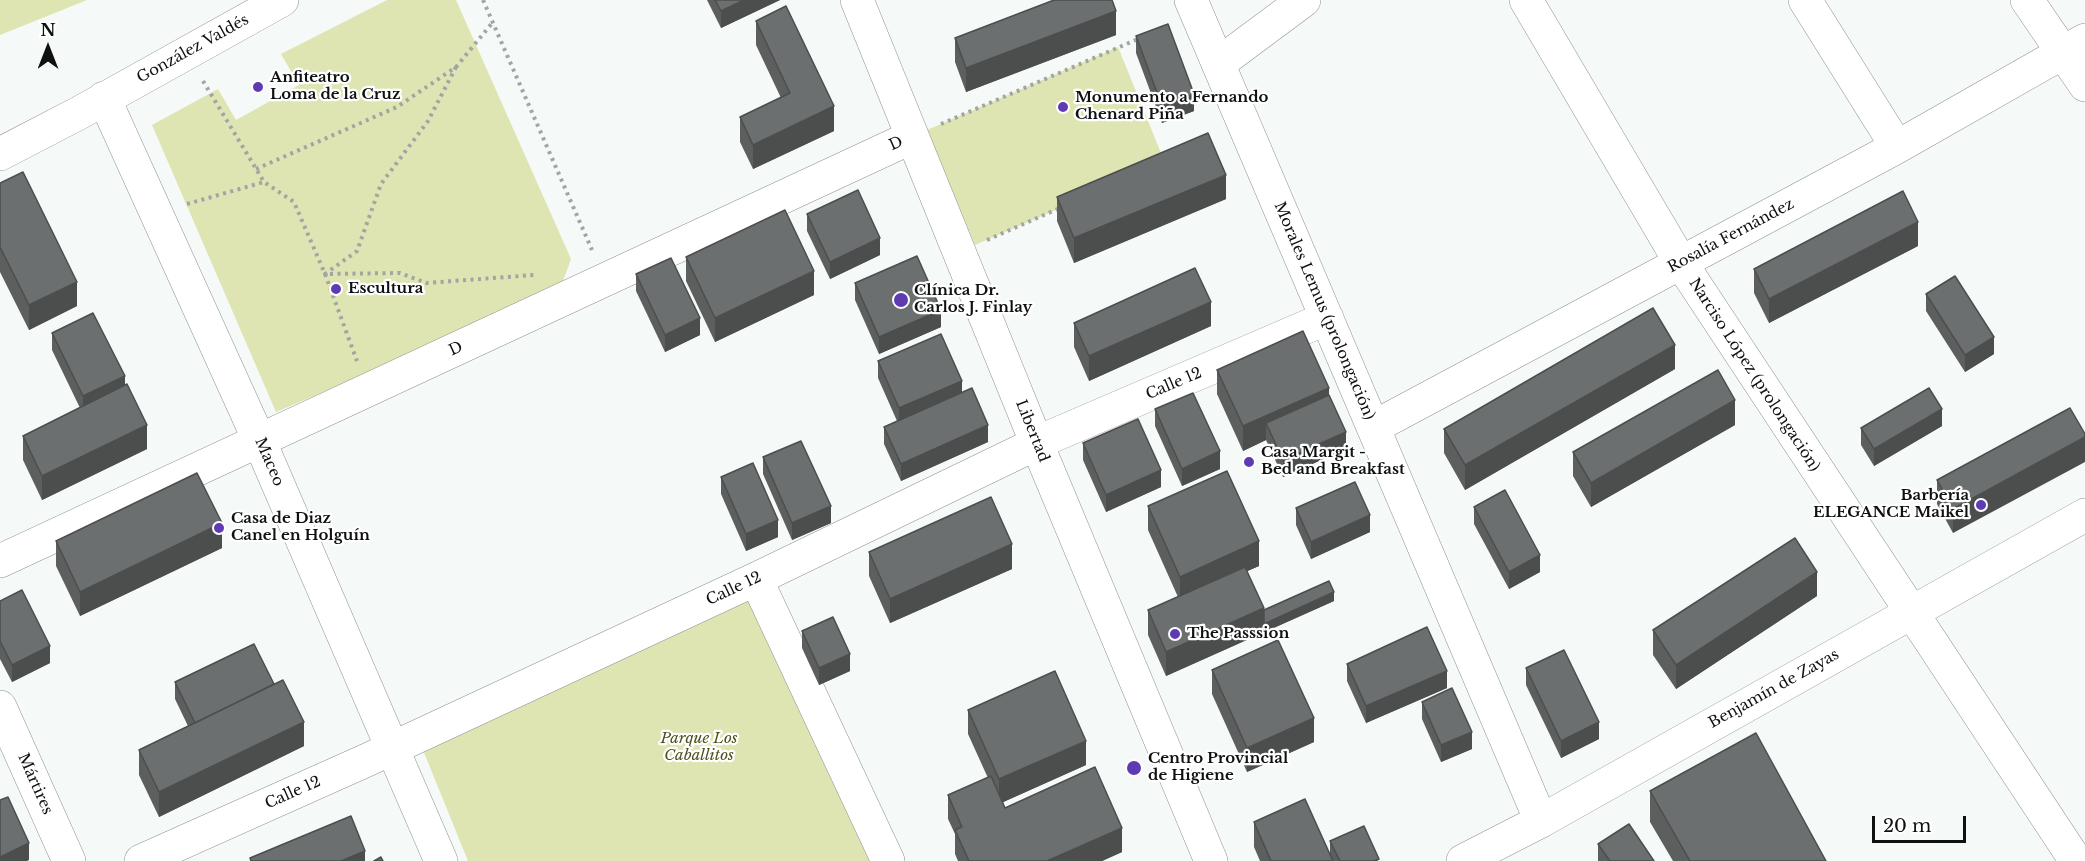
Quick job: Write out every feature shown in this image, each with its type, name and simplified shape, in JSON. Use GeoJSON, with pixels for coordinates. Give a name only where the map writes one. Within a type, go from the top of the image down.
{"type":"FeatureCollection","features":[{"type":"Feature","properties":{"kind":"street","name":"González Valdés"},"geometry":{"type":"LineString","coordinates":[[0,154],[282,0]]}},
{"type":"Feature","properties":{"kind":"street","name":"Libertad"},"geometry":{"type":"LineString","coordinates":[[857,0],[958,252],[1211,861]]}},
{"type":"Feature","properties":{"kind":"street","name":"Morales Lemus (prolongación)"},"geometry":{"type":"LineString","coordinates":[[1191,0],[1541,820]]}},
{"type":"Feature","properties":{"kind":"street"},"geometry":{"type":"LineString","coordinates":[[1218,64],[1304,0]]}},
{"type":"Feature","properties":{"kind":"street","name":"Narciso López (prolongación)"},"geometry":{"type":"LineString","coordinates":[[1526,0],[1681,263],[1910,613],[2076,861]]}},
{"type":"Feature","properties":{"kind":"street"},"geometry":{"type":"LineString","coordinates":[[1805,0],[1898,147]]}},
{"type":"Feature","properties":{"kind":"street"},"geometry":{"type":"LineString","coordinates":[[2027,0],[2074,46],[2085,85]]}},
{"type":"Feature","properties":{"kind":"street","name":"Rosalía Fernández"},"geometry":{"type":"LineString","coordinates":[[1374,427],[1898,147],[2074,46]]}},
{"type":"Feature","properties":{"kind":"street","name":"Maceo"},"geometry":{"type":"LineString","coordinates":[[104,98],[259,440],[441,861]]}},
{"type":"Feature","properties":{"kind":"street","name":"D"},"geometry":{"type":"LineString","coordinates":[[0,561],[912,137]]}},
{"type":"Feature","properties":{"kind":"street","name":"Calle 12"},"geometry":{"type":"LineString","coordinates":[[141,861],[756,579],[1037,444],[1327,318]]}},
{"type":"Feature","properties":{"kind":"street","name":"Benjamín de Zayas"},"geometry":{"type":"LineString","coordinates":[[1463,861],[1541,820],[2085,515]]}},
{"type":"Feature","properties":{"kind":"street"},"geometry":{"type":"LineString","coordinates":[[756,579],[888,861]]}},
{"type":"Feature","properties":{"kind":"street","name":"Mártires"},"geometry":{"type":"LineString","coordinates":[[0,707],[69,861]]}},
{"type":"Feature","properties":{"kind":"path"},"geometry":{"type":"LineString","coordinates":[[483,0],[605,279]]}},
{"type":"Feature","properties":{"kind":"path"},"geometry":{"type":"LineString","coordinates":[[325,274],[357,251],[381,184],[428,121],[456,67],[493,22]]}},
{"type":"Feature","properties":{"kind":"path"},"geometry":{"type":"LineString","coordinates":[[912,137],[1148,35]]}},
{"type":"Feature","properties":{"kind":"path"},"geometry":{"type":"LineString","coordinates":[[256,169],[397,107],[456,67]]}},
{"type":"Feature","properties":{"kind":"path"},"geometry":{"type":"LineString","coordinates":[[213,100],[264,182],[294,202],[325,274],[368,390]]}},
{"type":"Feature","properties":{"kind":"path"},"geometry":{"type":"LineString","coordinates":[[157,213],[264,182]]}},
{"type":"Feature","properties":{"kind":"path"},"geometry":{"type":"LineString","coordinates":[[958,252],[1070,204]]}},
{"type":"Feature","properties":{"kind":"path"},"geometry":{"type":"LineString","coordinates":[[325,274],[400,273],[426,283],[538,275]]}},
{"type":"Feature","properties":{"kind":"green space"},"geometry":{"type":"Polygon","coordinates":[[[0,0],[87,0],[0,35],[0,0]]]}},
{"type":"Feature","properties":{"kind":"green space"},"geometry":{"type":"Polygon","coordinates":[[[387,0],[456,0],[571,259],[559,292],[276,412],[152,125],[218,89],[236,120],[299,85],[281,54],[387,0]]]}},
{"type":"Feature","properties":{"kind":"green space"},"geometry":{"type":"Polygon","coordinates":[[[1118,47],[1165,163],[975,245],[927,130],[1118,47]]]}},
{"type":"Feature","properties":{"kind":"green space","name":"Parque Los Caballitos"},"geometry":{"type":"Polygon","coordinates":[[[754,597],[877,861],[468,861],[423,750],[754,597]]]}},
{"type":"Feature","properties":{"kind":"building"},"geometry":{"type":"Polygon","coordinates":[[[715,0],[744,0],[721,11],[715,0]]]}},
{"type":"Feature","properties":{"kind":"building"},"geometry":{"type":"Polygon","coordinates":[[[1054,0],[1112,0],[1116,11],[966,68],[955,38],[1054,0]]]}},
{"type":"Feature","properties":{"kind":"building"},"geometry":{"type":"Polygon","coordinates":[[[786,6],[834,106],[753,145],[740,117],[790,93],[756,21],[786,6]]]}},
{"type":"Feature","properties":{"kind":"building"},"geometry":{"type":"Polygon","coordinates":[[[1168,24],[1194,94],[1162,106],[1136,36],[1168,24]]]}},
{"type":"Feature","properties":{"kind":"building"},"geometry":{"type":"Polygon","coordinates":[[[1208,133],[1226,175],[1074,238],[1057,197],[1208,133]]]}},
{"type":"Feature","properties":{"kind":"building"},"geometry":{"type":"Polygon","coordinates":[[[23,172],[77,282],[29,305],[0,247],[0,183],[23,172]]]}},
{"type":"Feature","properties":{"kind":"building"},"geometry":{"type":"Polygon","coordinates":[[[858,190],[880,238],[830,262],[807,214],[858,190]]]}},
{"type":"Feature","properties":{"kind":"building"},"geometry":{"type":"Polygon","coordinates":[[[1903,191],[1918,222],[1769,299],[1754,269],[1903,191]]]}},
{"type":"Feature","properties":{"kind":"building"},"geometry":{"type":"Polygon","coordinates":[[[785,210],[814,271],[715,318],[686,257],[785,210]]]}},
{"type":"Feature","properties":{"kind":"building"},"geometry":{"type":"Polygon","coordinates":[[[917,256],[941,310],[879,337],[855,283],[917,256]]]}},
{"type":"Feature","properties":{"kind":"building"},"geometry":{"type":"Polygon","coordinates":[[[671,258],[700,318],[665,335],[636,274],[671,258]]]}},
{"type":"Feature","properties":{"kind":"building"},"geometry":{"type":"Polygon","coordinates":[[[1195,268],[1211,302],[1089,356],[1074,323],[1195,268]]]}},
{"type":"Feature","properties":{"kind":"building"},"geometry":{"type":"Polygon","coordinates":[[[1955,276],[1994,337],[1965,355],[1926,294],[1955,276]]]}},
{"type":"Feature","properties":{"kind":"building"},"geometry":{"type":"Polygon","coordinates":[[[1653,308],[1675,345],[1465,465],[1444,429],[1653,308]]]}},
{"type":"Feature","properties":{"kind":"building"},"geometry":{"type":"Polygon","coordinates":[[[93,313],[125,376],[83,396],[52,333],[93,313]]]}},
{"type":"Feature","properties":{"kind":"building"},"geometry":{"type":"Polygon","coordinates":[[[1303,331],[1329,388],[1243,426],[1217,370],[1303,331]]]}},
{"type":"Feature","properties":{"kind":"building"},"geometry":{"type":"Polygon","coordinates":[[[941,334],[962,381],[899,408],[878,361],[941,334]]]}},
{"type":"Feature","properties":{"kind":"building"},"geometry":{"type":"Polygon","coordinates":[[[1718,370],[1735,400],[1591,483],[1573,452],[1718,370]]]}},
{"type":"Feature","properties":{"kind":"building"},"geometry":{"type":"Polygon","coordinates":[[[127,384],[147,425],[42,476],[23,436],[127,384]]]}},
{"type":"Feature","properties":{"kind":"building"},"geometry":{"type":"Polygon","coordinates":[[[972,388],[988,425],[901,464],[884,427],[972,388]]]}},
{"type":"Feature","properties":{"kind":"building"},"geometry":{"type":"Polygon","coordinates":[[[1929,388],[1942,409],[1874,449],[1861,428],[1929,388]]]}},
{"type":"Feature","properties":{"kind":"building"},"geometry":{"type":"Polygon","coordinates":[[[1193,393],[1220,451],[1182,469],[1155,409],[1193,393]]]}},
{"type":"Feature","properties":{"kind":"building"},"geometry":{"type":"Polygon","coordinates":[[[1329,395],[1346,432],[1283,460],[1266,423],[1329,395]]]}},
{"type":"Feature","properties":{"kind":"building"},"geometry":{"type":"Polygon","coordinates":[[[2070,408],[2085,437],[1953,509],[1937,480],[2070,408]]]}},
{"type":"Feature","properties":{"kind":"building"},"geometry":{"type":"Polygon","coordinates":[[[1138,419],[1161,470],[1106,495],[1083,443],[1138,419]]]}},
{"type":"Feature","properties":{"kind":"building"},"geometry":{"type":"Polygon","coordinates":[[[801,441],[831,506],[792,523],[763,457],[801,441]]]}},
{"type":"Feature","properties":{"kind":"building"},"geometry":{"type":"Polygon","coordinates":[[[753,463],[778,520],[746,534],[721,477],[753,463]]]}},
{"type":"Feature","properties":{"kind":"building"},"geometry":{"type":"Polygon","coordinates":[[[1227,471],[1259,541],[1180,577],[1148,506],[1227,471]]]}},
{"type":"Feature","properties":{"kind":"building"},"geometry":{"type":"Polygon","coordinates":[[[197,473],[222,523],[80,592],[56,541],[197,473]]]}},
{"type":"Feature","properties":{"kind":"building"},"geometry":{"type":"Polygon","coordinates":[[[1355,482],[1370,515],[1311,542],[1296,508],[1355,482]]]}},
{"type":"Feature","properties":{"kind":"building"},"geometry":{"type":"Polygon","coordinates":[[[1505,490],[1540,555],[1509,572],[1474,507],[1505,490]]]}},
{"type":"Feature","properties":{"kind":"building"},"geometry":{"type":"Polygon","coordinates":[[[991,497],[1012,544],[890,599],[869,552],[991,497]]]}},
{"type":"Feature","properties":{"kind":"building"},"geometry":{"type":"Polygon","coordinates":[[[1795,538],[1817,572],[1676,665],[1653,630],[1795,538]]]}},
{"type":"Feature","properties":{"kind":"building"},"geometry":{"type":"Polygon","coordinates":[[[1245,567],[1264,608],[1166,652],[1148,610],[1245,567]]]}},
{"type":"Feature","properties":{"kind":"building"},"geometry":{"type":"Polygon","coordinates":[[[1329,581],[1334,592],[1264,624],[1264,610],[1329,581]]]}},
{"type":"Feature","properties":{"kind":"building"},"geometry":{"type":"Polygon","coordinates":[[[22,590],[50,646],[12,665],[0,641],[0,601],[22,590]]]}},
{"type":"Feature","properties":{"kind":"building"},"geometry":{"type":"Polygon","coordinates":[[[833,617],[850,654],[819,668],[802,631],[833,617]]]}},
{"type":"Feature","properties":{"kind":"building"},"geometry":{"type":"Polygon","coordinates":[[[1427,627],[1447,671],[1366,706],[1347,664],[1427,627]]]}},
{"type":"Feature","properties":{"kind":"building"},"geometry":{"type":"Polygon","coordinates":[[[1278,640],[1314,718],[1247,748],[1212,670],[1278,640]]]}},
{"type":"Feature","properties":{"kind":"building"},"geometry":{"type":"Polygon","coordinates":[[[254,644],[274,684],[195,723],[175,682],[254,644]]]}},
{"type":"Feature","properties":{"kind":"building"},"geometry":{"type":"Polygon","coordinates":[[[1564,650],[1599,722],[1561,741],[1526,668],[1564,650]]]}},
{"type":"Feature","properties":{"kind":"building"},"geometry":{"type":"Polygon","coordinates":[[[1055,671],[1086,741],[999,779],[968,710],[1055,671]]]}},
{"type":"Feature","properties":{"kind":"building"},"geometry":{"type":"Polygon","coordinates":[[[283,680],[304,722],[159,792],[139,750],[283,680]]]}},
{"type":"Feature","properties":{"kind":"building"},"geometry":{"type":"Polygon","coordinates":[[[1452,688],[1472,732],[1441,745],[1422,702],[1452,688]]]}},
{"type":"Feature","properties":{"kind":"building"},"geometry":{"type":"Polygon","coordinates":[[[1756,733],[1826,861],[1690,861],[1650,791],[1756,733]]]}},
{"type":"Feature","properties":{"kind":"building"},"geometry":{"type":"Polygon","coordinates":[[[1095,767],[1122,828],[1047,861],[969,861],[955,830],[962,827],[948,795],[991,776],[1005,808],[1095,767]]]}},
{"type":"Feature","properties":{"kind":"building"},"geometry":{"type":"Polygon","coordinates":[[[8,797],[29,843],[0,857],[0,800],[8,797]]]}},
{"type":"Feature","properties":{"kind":"building"},"geometry":{"type":"Polygon","coordinates":[[[1305,799],[1333,861],[1271,861],[1254,822],[1305,799]]]}},
{"type":"Feature","properties":{"kind":"building"},"geometry":{"type":"Polygon","coordinates":[[[351,816],[365,851],[341,861],[251,861],[250,858],[351,816]]]}},
{"type":"Feature","properties":{"kind":"building"},"geometry":{"type":"Polygon","coordinates":[[[1629,824],[1654,861],[1610,861],[1598,844],[1629,824]]]}},
{"type":"Feature","properties":{"kind":"building"},"geometry":{"type":"Polygon","coordinates":[[[1364,826],[1379,859],[1340,861],[1330,841],[1364,826]]]}},
{"type":"Feature","properties":{"kind":"place","name":"Anfiteatro Loma de la Cruz"},"geometry":{"type":"Point","coordinates":[258,87]}},
{"type":"Feature","properties":{"kind":"place","name":"Monumento a Fernando Chenard Piña"},"geometry":{"type":"Point","coordinates":[1063,107]}},
{"type":"Feature","properties":{"kind":"place","name":"Escultura"},"geometry":{"type":"Point","coordinates":[336,289]}},
{"type":"Feature","properties":{"kind":"place","name":"Clínica Dr. Carlos J. Finlay"},"geometry":{"type":"Point","coordinates":[901,300]}},
{"type":"Feature","properties":{"kind":"place","name":"Casa Margit - Bed and Breakfast"},"geometry":{"type":"Point","coordinates":[1249,462]}},
{"type":"Feature","properties":{"kind":"place","name":"Barbería ELEGANCE Maikel"},"geometry":{"type":"Point","coordinates":[1981,505]}},
{"type":"Feature","properties":{"kind":"place","name":"Casa de Diaz Canel en Holguín"},"geometry":{"type":"Point","coordinates":[219,528]}},
{"type":"Feature","properties":{"kind":"place","name":"The Passsion"},"geometry":{"type":"Point","coordinates":[1175,634]}},
{"type":"Feature","properties":{"kind":"place","name":"Centro Provincial de Higiene"},"geometry":{"type":"Point","coordinates":[1134,768]}}]}
